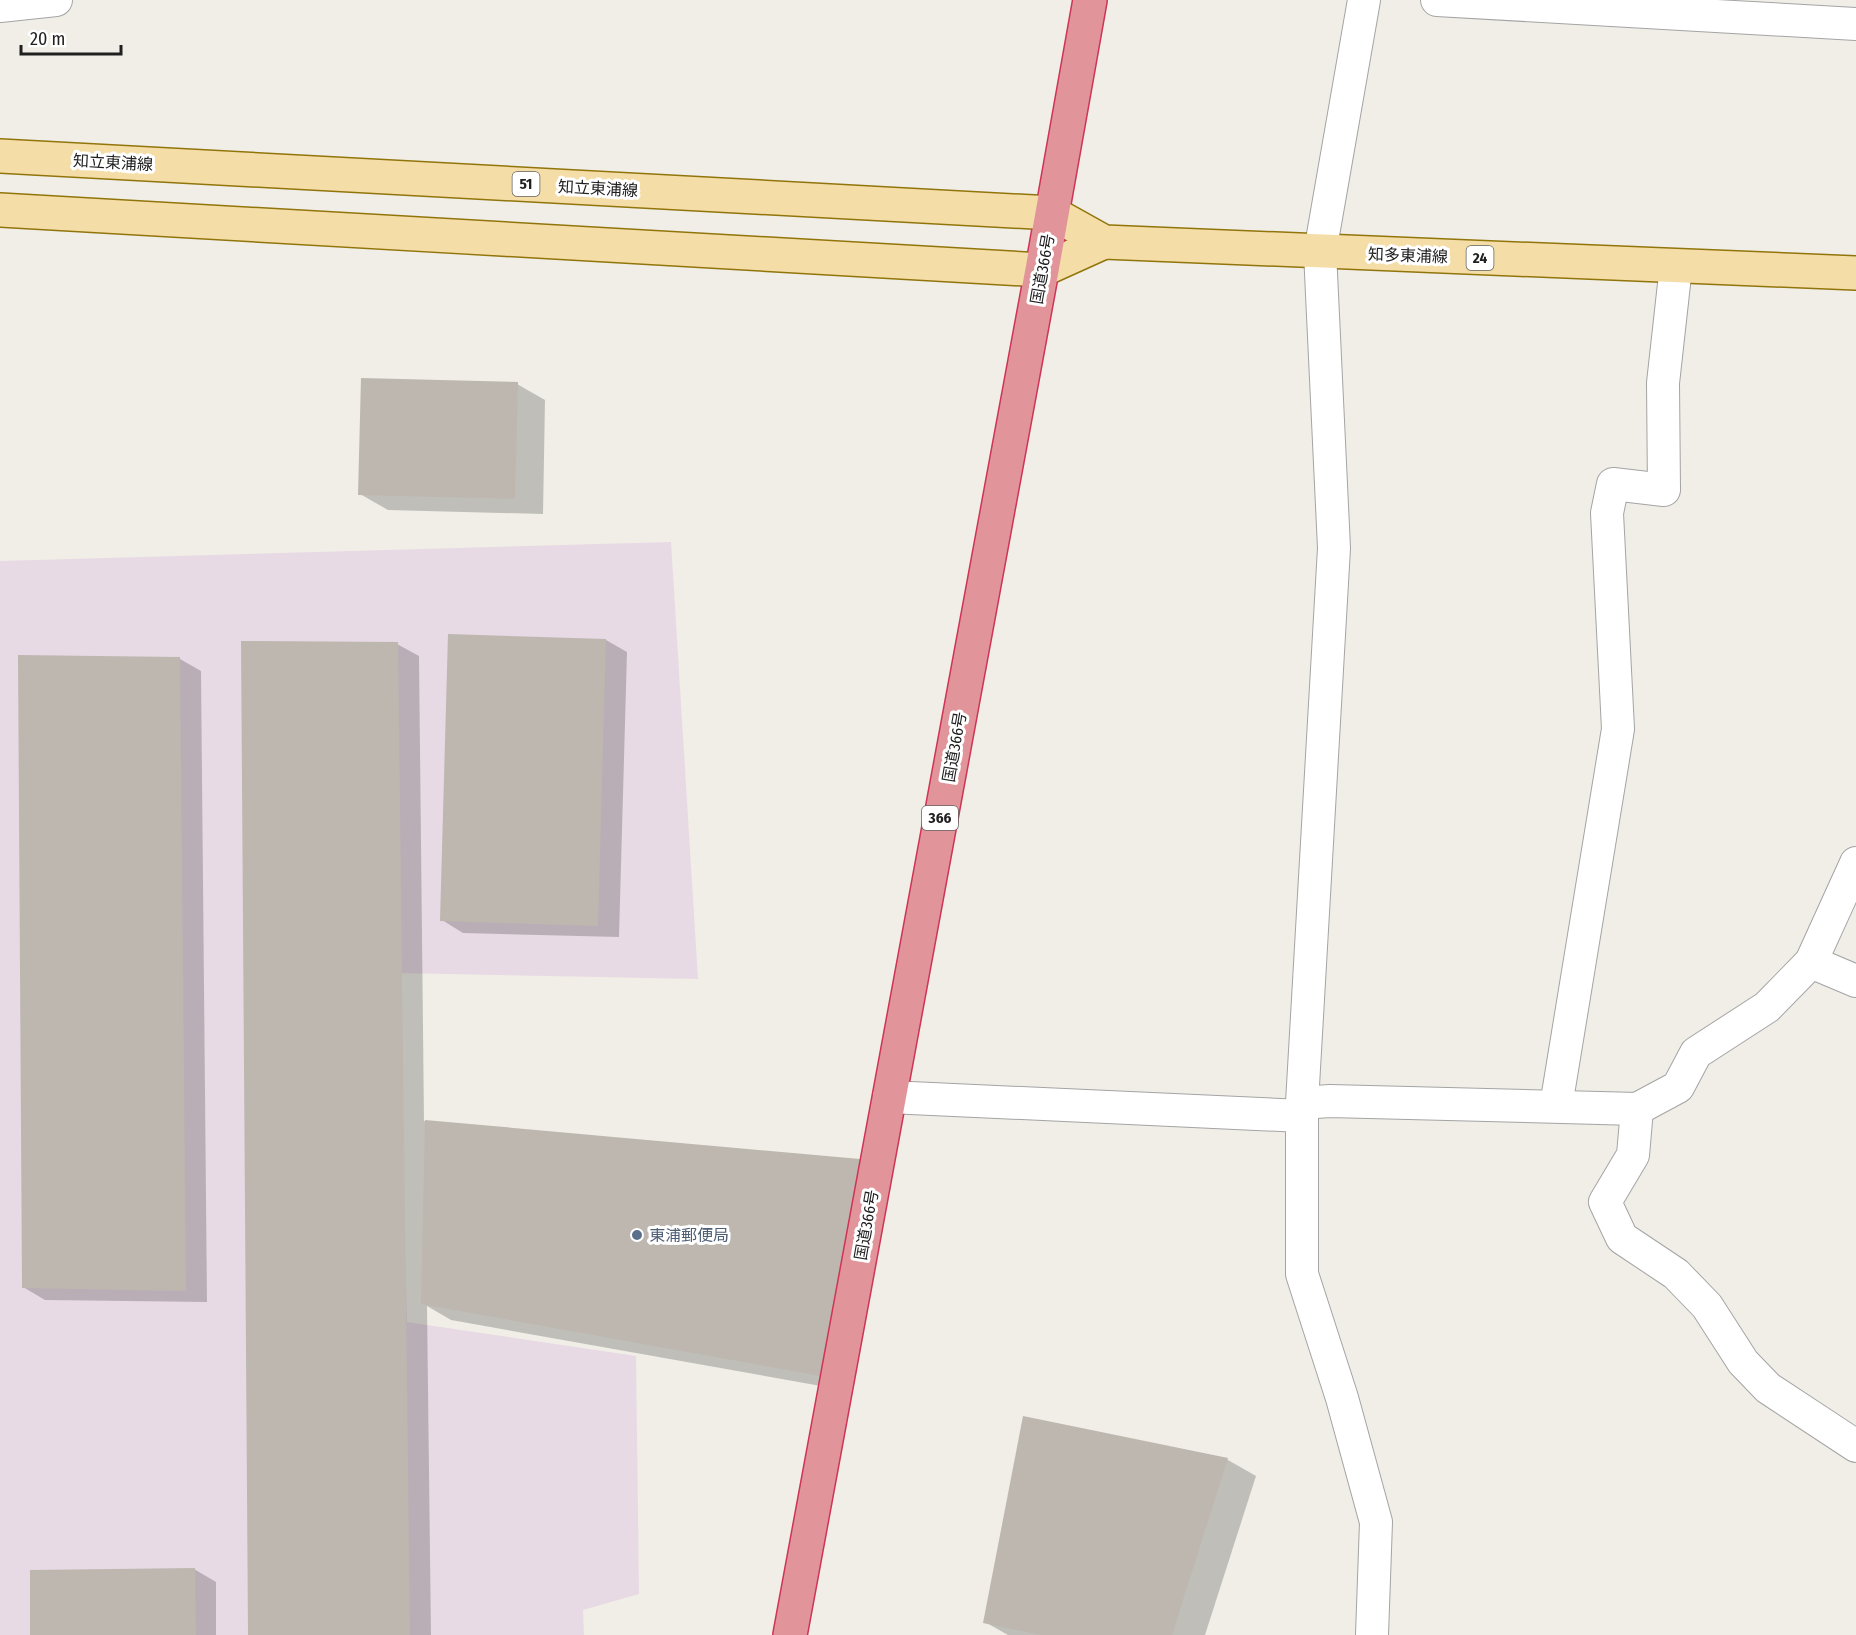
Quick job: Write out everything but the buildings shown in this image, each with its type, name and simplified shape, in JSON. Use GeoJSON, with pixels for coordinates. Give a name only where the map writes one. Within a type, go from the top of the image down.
{"type":"FeatureCollection","features":[{"type":"Feature","properties":{"kind":"highway","name":"国道366号"},"geometry":{"type":"LineString","coordinates":[[790,1635],[1090,0]]}},
{"type":"Feature","properties":{"kind":"main road","name":"知立東浦線"},"geometry":{"type":"LineString","coordinates":[[0,156],[1052,213]]}},
{"type":"Feature","properties":{"kind":"main road"},"geometry":{"type":"LineString","coordinates":[[0,210],[1042,270]]}},
{"type":"Feature","properties":{"kind":"main road","name":"知多東浦線"},"geometry":{"type":"LineString","coordinates":[[1052,213],[1104,242],[1856,273]]}},
{"type":"Feature","properties":{"kind":"main road","name":"知多東浦線"},"geometry":{"type":"LineString","coordinates":[[1042,270],[1104,242]]}},
{"type":"Feature","properties":{"kind":"street"},"geometry":{"type":"LineString","coordinates":[[0,6],[56,0]]}},
{"type":"Feature","properties":{"kind":"street"},"geometry":{"type":"LineString","coordinates":[[1364,0],[1320,252],[1334,549],[1302,1109],[1302,1274],[1342,1398],[1376,1522],[1372,1635]]}},
{"type":"Feature","properties":{"kind":"street"},"geometry":{"type":"LineString","coordinates":[[1437,0],[1856,24]]}},
{"type":"Feature","properties":{"kind":"street"},"geometry":{"type":"LineString","coordinates":[[1556,1107],[1618,729],[1607,513],[1613,484],[1665,490],[1663,383],[1676,266]]}},
{"type":"Feature","properties":{"kind":"street"},"geometry":{"type":"LineString","coordinates":[[889,1097],[1302,1109],[1330,1101],[1637,1109],[1678,1087],[1696,1053],[1767,1007],[1811,962],[1856,863]]}},
{"type":"Feature","properties":{"kind":"street"},"geometry":{"type":"LineString","coordinates":[[1811,962],[1856,981]]}},
{"type":"Feature","properties":{"kind":"street"},"geometry":{"type":"LineString","coordinates":[[1637,1109],[1632,1155],[1605,1202],[1622,1238],[1676,1274],[1700,1298],[1743,1362],[1768,1389],[1856,1446]]}},
{"type":"Feature","properties":{"kind":"shaded area"},"geometry":{"type":"Polygon","coordinates":[[[671,542],[698,979],[397,973],[407,1322],[636,1356],[639,1594],[583,1610],[584,1635],[0,1635],[0,561],[671,542]]]}},
{"type":"Feature","properties":{"kind":"place","name":"東浦郵便局"},"geometry":{"type":"Point","coordinates":[637,1235]}}]}
